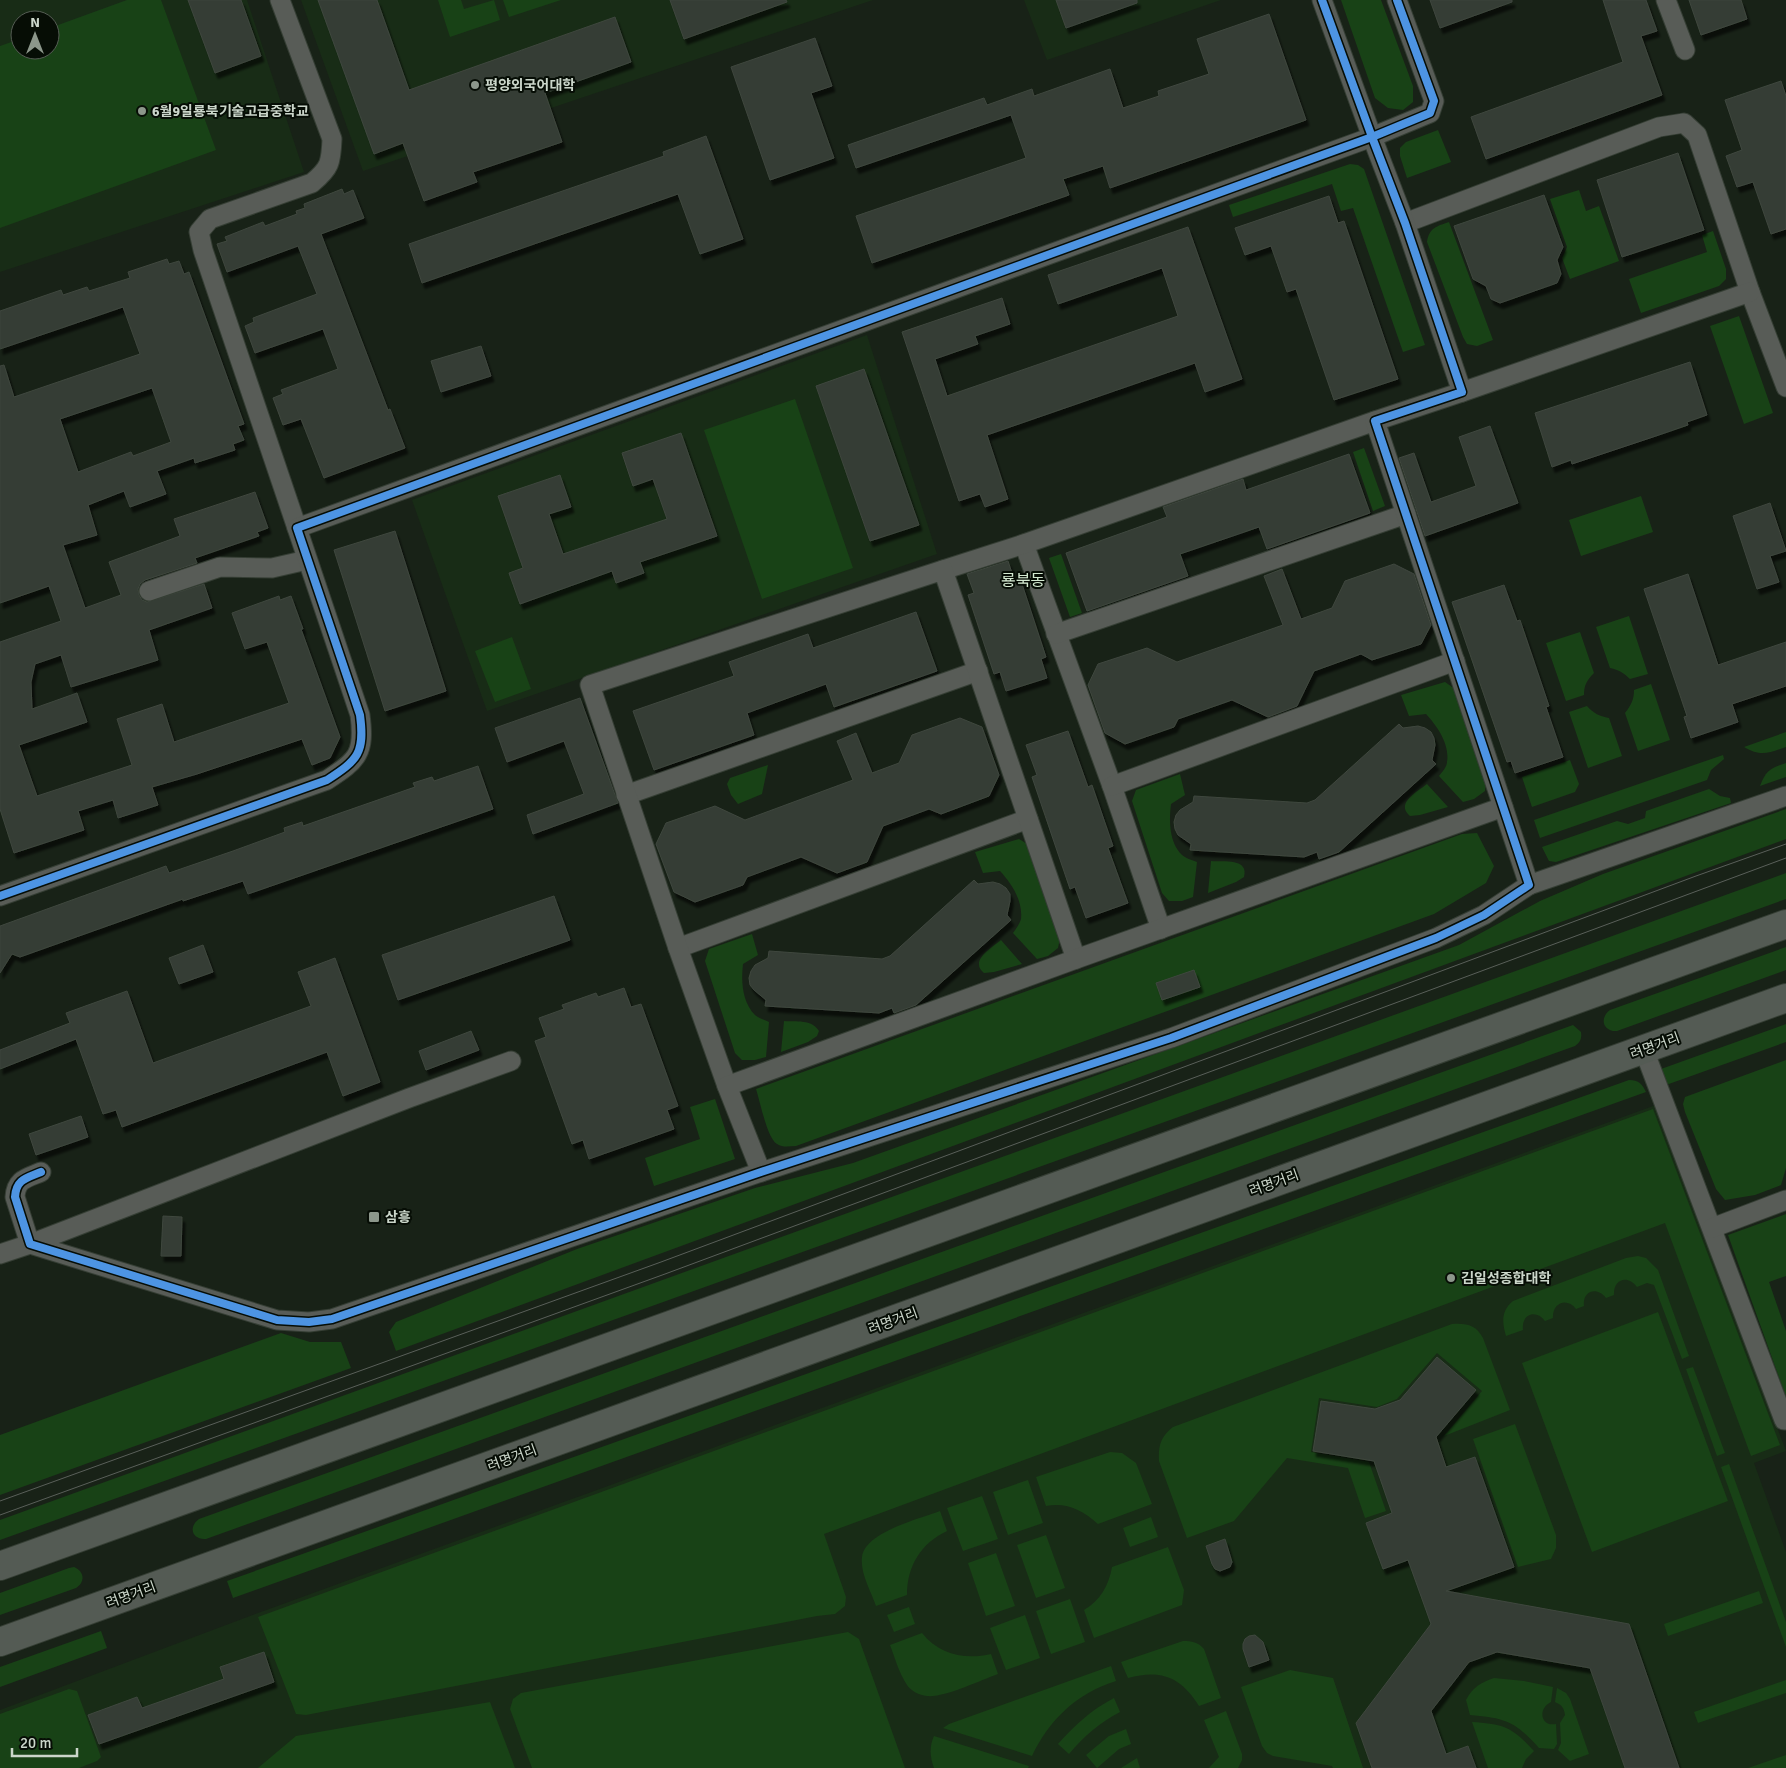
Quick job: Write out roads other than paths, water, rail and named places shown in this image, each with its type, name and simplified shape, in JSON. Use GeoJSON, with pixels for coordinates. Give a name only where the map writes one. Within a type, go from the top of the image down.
{"type":"FeatureCollection","features":[{"type":"Feature","properties":{"kind":"highway"},"geometry":{"type":"LineString","coordinates":[[0,1566],[1786,924]]}},
{"type":"Feature","properties":{"kind":"highway","name":"려명거리"},"geometry":{"type":"LineString","coordinates":[[0,1642],[1786,998]]}},
{"type":"Feature","properties":{"kind":"street"},"geometry":{"type":"LineString","coordinates":[[0,896],[328,780],[348,766],[358,753],[362,735],[360,715],[202,250],[199,232],[210,219],[312,183],[326,171],[332,156],[332,140],[280,0]]}},
{"type":"Feature","properties":{"kind":"street"},"geometry":{"type":"LineString","coordinates":[[1322,0],[1404,223],[1462,392]]}},
{"type":"Feature","properties":{"kind":"street"},"geometry":{"type":"LineString","coordinates":[[297,528],[1372,137],[1430,113],[1434,101],[1397,0]]}},
{"type":"Feature","properties":{"kind":"street"},"geometry":{"type":"LineString","coordinates":[[1666,0],[1684,50]]}},
{"type":"Feature","properties":{"kind":"street"},"geometry":{"type":"LineString","coordinates":[[1404,223],[1659,128],[1684,123],[1697,136],[1750,292],[1786,387]]}},
{"type":"Feature","properties":{"kind":"street"},"geometry":{"type":"LineString","coordinates":[[761,1172],[727,1086],[678,948],[590,685],[1024,544],[1750,292]]}},
{"type":"Feature","properties":{"kind":"street"},"geometry":{"type":"LineString","coordinates":[[1375,421],[1529,885]]}},
{"type":"Feature","properties":{"kind":"street"},"geometry":{"type":"LineString","coordinates":[[1056,634],[1406,514]]}},
{"type":"Feature","properties":{"kind":"street"},"geometry":{"type":"LineString","coordinates":[[1024,544],[1112,786],[1161,929]]}},
{"type":"Feature","properties":{"kind":"street"},"geometry":{"type":"LineString","coordinates":[[149,591],[220,567],[272,568],[307,560]]}},
{"type":"Feature","properties":{"kind":"street"},"geometry":{"type":"LineString","coordinates":[[943,570],[1076,959]]}},
{"type":"Feature","properties":{"kind":"street"},"geometry":{"type":"LineString","coordinates":[[1112,786],[1455,661]]}},
{"type":"Feature","properties":{"kind":"street"},"geometry":{"type":"LineString","coordinates":[[626,795],[978,671]]}},
{"type":"Feature","properties":{"kind":"street"},"geometry":{"type":"LineString","coordinates":[[30,1244],[277,1320],[309,1322],[332,1319],[761,1172],[1171,1038],[1436,938],[1484,915],[1529,885],[1786,796]]}},
{"type":"Feature","properties":{"kind":"street"},"geometry":{"type":"LineString","coordinates":[[727,1086],[1503,807]]}},
{"type":"Feature","properties":{"kind":"street"},"geometry":{"type":"LineString","coordinates":[[678,948],[1028,819]]}},
{"type":"Feature","properties":{"kind":"street"},"geometry":{"type":"LineString","coordinates":[[1644,1050],[1784,1420],[1786,1420]]}},
{"type":"Feature","properties":{"kind":"street"},"geometry":{"type":"LineString","coordinates":[[0,1254],[511,1061]]}},
{"type":"Feature","properties":{"kind":"street"},"geometry":{"type":"LineString","coordinates":[[30,1244],[15,1197],[15,1189],[20,1181],[42,1172]]}},
{"type":"Feature","properties":{"kind":"street"},"geometry":{"type":"LineString","coordinates":[[1712,1228],[1786,1200]]}},
{"type":"Feature","properties":{"kind":"tram line"},"geometry":{"type":"LineString","coordinates":[[0,1501],[661,1262],[1786,844]]}},
{"type":"Feature","properties":{"kind":"tram line"},"geometry":{"type":"LineString","coordinates":[[0,1515],[665,1274],[1786,858]]}},
{"type":"Feature","properties":{"kind":"place","name":"평양외국어대학"},"geometry":{"type":"Point","coordinates":[475,85]}},
{"type":"Feature","properties":{"kind":"place","name":"6월9일룡북기술고급중학교"},"geometry":{"type":"Point","coordinates":[142,111]}},
{"type":"Feature","properties":{"kind":"place","name":"삼흥"},"geometry":{"type":"Point","coordinates":[374,1217]}},
{"type":"Feature","properties":{"kind":"place","name":"김일성종합대학"},"geometry":{"type":"Point","coordinates":[1451,1278]}},
{"type":"Feature","properties":{"kind":"district","name":"룡북동"},"geometry":{"type":"Point","coordinates":[1023,581]}}]}
